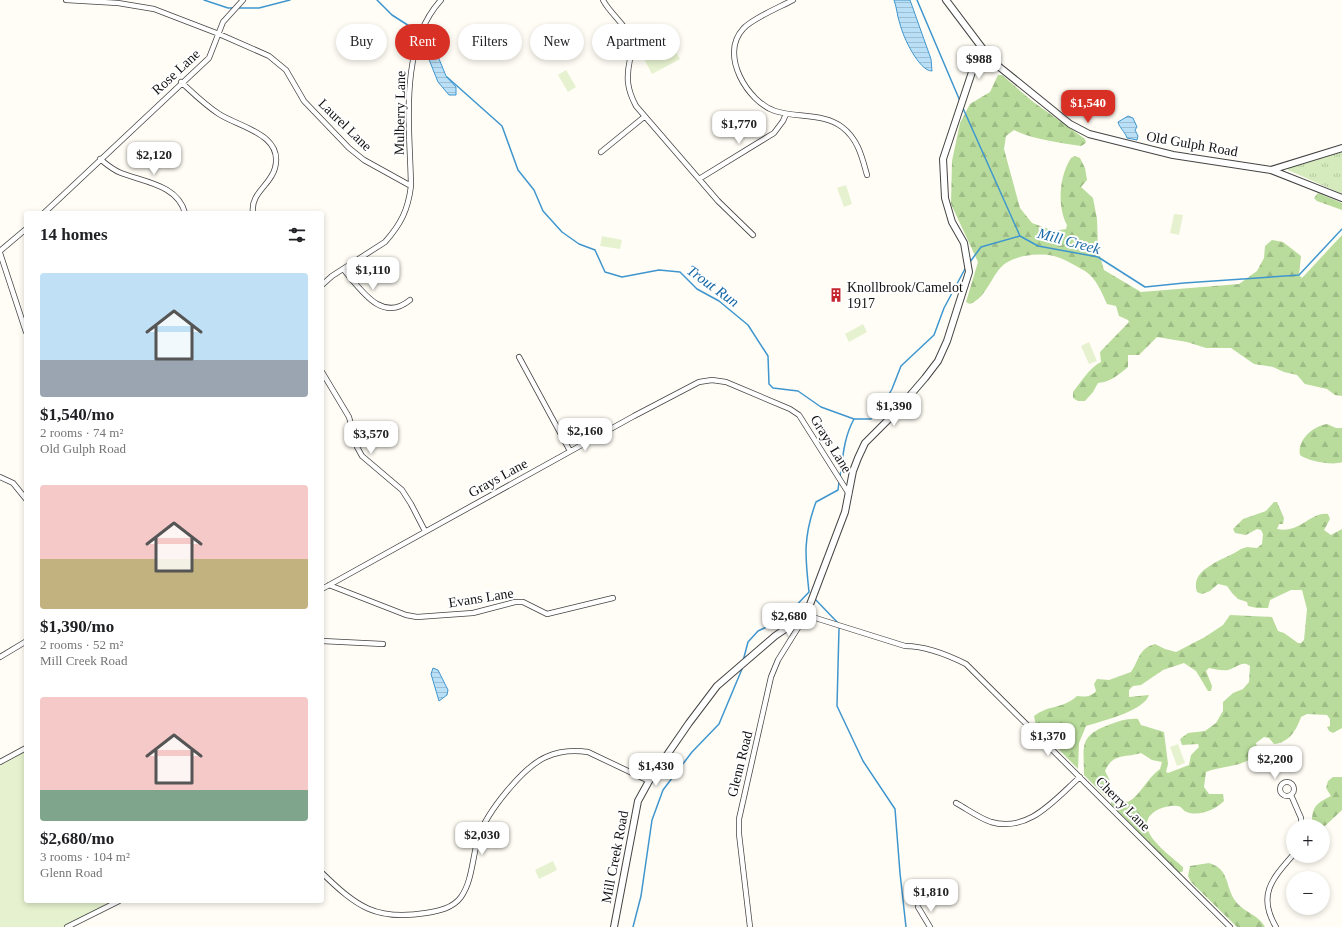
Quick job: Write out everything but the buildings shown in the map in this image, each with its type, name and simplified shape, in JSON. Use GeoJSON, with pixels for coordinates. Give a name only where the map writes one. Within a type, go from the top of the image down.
{"type":"FeatureCollection","features":[{"type":"Feature","properties":{"kind":"street","name":"Rose Lane"},"geometry":{"type":"LineString","coordinates":[[46,211],[181,82],[209,58],[219,34],[142,6],[66,0]]}},
{"type":"Feature","properties":{"kind":"street","name":"Mulberry Lane"},"geometry":{"type":"LineString","coordinates":[[411,186],[409,75],[424,25],[441,0]]}},
{"type":"Feature","properties":{"kind":"street"},"geometry":{"type":"LineString","coordinates":[[603,0],[631,39],[632,48],[627,74],[627,85],[630,95],[644,117],[733,216],[754,235]]}},
{"type":"Feature","properties":{"kind":"street"},"geometry":{"type":"LineString","coordinates":[[792,0],[742,29],[738,37],[735,54],[738,71],[754,97],[766,106],[786,114],[824,119],[842,126],[855,140],[866,175]]}},
{"type":"Feature","properties":{"kind":"street","name":"Old Gulph Road"},"geometry":{"type":"LineString","coordinates":[[946,0],[983,52],[992,61],[1070,124],[1089,134],[1106,140],[1173,155],[1271,170],[1342,198]]}},
{"type":"Feature","properties":{"kind":"street"},"geometry":{"type":"LineString","coordinates":[[219,34],[223,22],[242,1]]}},
{"type":"Feature","properties":{"kind":"street","name":"Laurel Lane"},"geometry":{"type":"LineString","coordinates":[[219,34],[276,60],[291,76],[304,101],[349,148],[364,160],[411,186]]}},
{"type":"Feature","properties":{"kind":"street"},"geometry":{"type":"LineString","coordinates":[[806,615],[845,512],[853,471],[865,443],[894,414],[938,361],[947,341],[969,272],[964,243],[947,210],[943,180],[943,159],[960,112],[974,66],[983,52]]}},
{"type":"Feature","properties":{"kind":"street"},"geometry":{"type":"LineString","coordinates":[[181,82],[219,114],[263,136],[271,143],[276,157],[275,166],[272,174],[253,201],[253,211]]}},
{"type":"Feature","properties":{"kind":"street"},"geometry":{"type":"LineString","coordinates":[[699,179],[774,133],[783,121],[786,114]]}},
{"type":"Feature","properties":{"kind":"street"},"geometry":{"type":"LineString","coordinates":[[601,152],[644,117]]}},
{"type":"Feature","properties":{"kind":"street"},"geometry":{"type":"LineString","coordinates":[[1271,170],[1342,148]]}},
{"type":"Feature","properties":{"kind":"street"},"geometry":{"type":"LineString","coordinates":[[100,159],[119,172],[168,190],[180,201],[184,211]]}},
{"type":"Feature","properties":{"kind":"street"},"geometry":{"type":"LineString","coordinates":[[324,283],[384,242],[394,232],[409,204],[411,186]]}},
{"type":"Feature","properties":{"kind":"street"},"geometry":{"type":"LineString","coordinates":[[24,231],[0,252],[24,326]]}},
{"type":"Feature","properties":{"kind":"street"},"geometry":{"type":"LineString","coordinates":[[343,269],[375,304],[386,308],[393,308],[410,300]]}},
{"type":"Feature","properties":{"kind":"street"},"geometry":{"type":"LineString","coordinates":[[519,357],[570,451]]}},
{"type":"Feature","properties":{"kind":"street"},"geometry":{"type":"LineString","coordinates":[[324,375],[348,417],[357,447],[362,456],[402,490],[425,531]]}},
{"type":"Feature","properties":{"kind":"street","name":"Grays Lane"},"geometry":{"type":"LineString","coordinates":[[324,588],[570,451],[699,382],[712,380],[726,382],[790,409],[799,415],[849,494]]}},
{"type":"Feature","properties":{"kind":"street"},"geometry":{"type":"LineString","coordinates":[[0,477],[13,483],[24,497]]}},
{"type":"Feature","properties":{"kind":"street","name":"Evans Lane"},"geometry":{"type":"LineString","coordinates":[[329,586],[406,615],[417,617],[473,613],[515,602],[523,602],[547,614],[613,598]]}},
{"type":"Feature","properties":{"kind":"street","name":"Cherry Lane"},"geometry":{"type":"LineString","coordinates":[[806,615],[905,646],[916,646],[955,658],[966,664],[1230,927]]}},
{"type":"Feature","properties":{"kind":"street","name":"Mill Creek Road"},"geometry":{"type":"LineString","coordinates":[[614,927],[638,801],[649,781],[689,723],[717,686],[775,636],[806,615]]}},
{"type":"Feature","properties":{"kind":"street","name":"Glenn Road"},"geometry":{"type":"LineString","coordinates":[[750,927],[739,834],[740,808],[771,677],[778,660],[806,615]]}},
{"type":"Feature","properties":{"kind":"street"},"geometry":{"type":"LineString","coordinates":[[324,641],[383,644]]}},
{"type":"Feature","properties":{"kind":"street"},"geometry":{"type":"LineString","coordinates":[[0,657],[24,643]]}},
{"type":"Feature","properties":{"kind":"street"},"geometry":{"type":"LineString","coordinates":[[0,761],[24,749]]}},
{"type":"Feature","properties":{"kind":"street"},"geometry":{"type":"LineString","coordinates":[[324,876],[350,899],[381,914],[407,916],[443,910],[451,906],[460,898],[466,888],[479,836],[484,823],[505,795],[525,772],[537,762],[547,756],[561,752],[588,752],[649,781]]}},
{"type":"Feature","properties":{"kind":"street"},"geometry":{"type":"LineString","coordinates":[[956,803],[990,822],[1010,823],[1024,821],[1038,815],[1080,777]]}},
{"type":"Feature","properties":{"kind":"street"},"geometry":{"type":"LineString","coordinates":[[1291,795],[1301,819]]}},
{"type":"Feature","properties":{"kind":"street"},"geometry":{"type":"LineString","coordinates":[[1276,927],[1269,910],[1269,888],[1275,876],[1286,863]]}},
{"type":"Feature","properties":{"kind":"street"},"geometry":{"type":"LineString","coordinates":[[67,927],[115,903]]}},
{"type":"Feature","properties":{"kind":"street"},"geometry":{"type":"LineString","coordinates":[[918,907],[930,927]]}},
{"type":"Feature","properties":{"kind":"green space"},"geometry":{"type":"Polygon","coordinates":[[[645,60],[678,60],[652,74],[645,60]]]}},
{"type":"Feature","properties":{"kind":"green space"},"geometry":{"type":"Polygon","coordinates":[[[566,70],[576,87],[568,92],[558,75],[566,70]]]}},
{"type":"Feature","properties":{"kind":"green space"},"geometry":{"type":"Polygon","coordinates":[[[998,75],[1002,75],[1032,101],[1085,139],[1086,143],[1081,146],[1055,142],[1030,136],[1014,130],[1006,136],[1004,149],[1020,208],[1032,223],[1054,231],[1066,229],[1067,225],[1064,218],[1061,201],[1062,182],[1067,165],[1071,158],[1075,156],[1080,158],[1085,168],[1087,180],[1081,187],[1093,198],[1097,219],[1098,249],[1104,270],[1141,292],[1239,284],[1257,271],[1264,258],[1265,246],[1272,240],[1283,242],[1301,256],[1299,275],[1302,278],[1342,235],[1342,396],[1335,395],[1327,389],[1305,384],[1297,375],[1284,372],[1273,367],[1254,364],[1231,348],[1206,348],[1187,342],[1157,337],[1139,355],[1128,355],[1128,367],[1111,380],[1098,383],[1093,392],[1085,401],[1078,401],[1073,398],[1073,392],[1089,371],[1101,362],[1100,352],[1129,322],[1128,320],[1119,316],[1116,306],[1107,304],[1098,286],[1089,274],[1070,262],[1054,256],[1025,256],[1006,263],[997,272],[986,290],[976,301],[970,304],[966,302],[978,262],[951,204],[952,161],[960,123],[970,104],[990,92],[998,75]]]}},
{"type":"Feature","properties":{"kind":"green space"},"geometry":{"type":"Polygon","coordinates":[[[1342,151],[1342,194],[1288,170],[1287,168],[1342,151]]]}},
{"type":"Feature","properties":{"kind":"green space"},"geometry":{"type":"Polygon","coordinates":[[[846,185],[852,204],[844,207],[837,188],[846,185]]]}},
{"type":"Feature","properties":{"kind":"green space"},"geometry":{"type":"Polygon","coordinates":[[[1318,193],[1342,203],[1342,210],[1317,201],[1314,198],[1318,193]]]}},
{"type":"Feature","properties":{"kind":"green space"},"geometry":{"type":"Polygon","coordinates":[[[1174,214],[1183,215],[1179,235],[1170,233],[1174,214]]]}},
{"type":"Feature","properties":{"kind":"green space"},"geometry":{"type":"Polygon","coordinates":[[[602,236],[622,240],[620,249],[600,246],[602,236]]]}},
{"type":"Feature","properties":{"kind":"green space"},"geometry":{"type":"Polygon","coordinates":[[[863,324],[867,332],[849,342],[845,334],[863,324]]]}},
{"type":"Feature","properties":{"kind":"green space"},"geometry":{"type":"Polygon","coordinates":[[[1089,342],[1097,361],[1089,364],[1081,346],[1089,342]]]}},
{"type":"Feature","properties":{"kind":"green space"},"geometry":{"type":"Polygon","coordinates":[[[1327,424],[1336,428],[1342,428],[1342,462],[1321,462],[1300,455],[1301,444],[1307,435],[1316,428],[1327,424]]]}},
{"type":"Feature","properties":{"kind":"green space"},"geometry":{"type":"Polygon","coordinates":[[[1274,502],[1277,502],[1284,518],[1283,524],[1279,524],[1277,529],[1285,530],[1299,526],[1316,516],[1328,514],[1330,519],[1324,530],[1331,535],[1342,529],[1342,728],[1333,733],[1329,731],[1327,727],[1330,726],[1330,719],[1327,715],[1307,714],[1301,717],[1295,731],[1284,741],[1274,744],[1269,738],[1264,737],[1256,743],[1258,752],[1247,761],[1241,764],[1206,772],[1204,787],[1209,794],[1223,794],[1224,801],[1217,807],[1196,814],[1184,811],[1179,806],[1168,806],[1154,812],[1148,819],[1147,826],[1150,834],[1162,849],[1183,867],[1183,871],[1179,873],[1111,804],[1111,802],[1119,799],[1128,802],[1133,799],[1151,777],[1160,769],[1162,762],[1152,760],[1141,753],[1115,759],[1108,765],[1105,771],[1111,783],[1111,793],[1106,797],[1084,775],[1085,743],[1093,733],[1100,728],[1124,720],[1138,719],[1141,725],[1164,732],[1168,764],[1166,772],[1168,773],[1189,765],[1191,755],[1199,747],[1198,744],[1182,745],[1180,739],[1188,733],[1205,731],[1216,723],[1223,711],[1223,702],[1233,693],[1243,689],[1249,682],[1250,666],[1247,664],[1242,664],[1226,670],[1209,668],[1206,671],[1212,686],[1211,691],[1208,691],[1196,671],[1184,663],[1163,670],[1141,685],[1133,686],[1129,690],[1129,697],[1149,695],[1146,701],[1122,715],[1086,726],[1079,743],[1078,769],[1036,726],[1034,716],[1040,712],[1066,703],[1077,696],[1092,694],[1096,691],[1094,684],[1097,679],[1109,680],[1131,672],[1142,652],[1149,646],[1155,644],[1176,652],[1205,637],[1223,625],[1230,615],[1272,617],[1278,631],[1284,633],[1298,643],[1301,643],[1304,640],[1307,609],[1302,590],[1291,590],[1270,600],[1268,608],[1248,606],[1247,602],[1238,599],[1227,586],[1218,584],[1210,591],[1202,594],[1197,592],[1196,584],[1198,577],[1203,571],[1241,549],[1247,547],[1257,548],[1262,544],[1263,534],[1261,530],[1257,529],[1246,535],[1235,533],[1233,529],[1243,519],[1266,511],[1274,502]]]}},
{"type":"Feature","properties":{"kind":"green space"},"geometry":{"type":"Polygon","coordinates":[[[1178,744],[1185,763],[1177,766],[1170,747],[1178,744]]]}},
{"type":"Feature","properties":{"kind":"green space"},"geometry":{"type":"Polygon","coordinates":[[[24,750],[24,903],[115,903],[67,927],[0,927],[0,763],[24,750]]]}},
{"type":"Feature","properties":{"kind":"green space"},"geometry":{"type":"Polygon","coordinates":[[[1333,777],[1342,777],[1342,810],[1330,821],[1330,819],[1312,819],[1316,806],[1331,796],[1326,788],[1328,781],[1333,777]]]}},
{"type":"Feature","properties":{"kind":"green space"},"geometry":{"type":"Polygon","coordinates":[[[553,861],[557,870],[539,879],[535,870],[553,861]]]}},
{"type":"Feature","properties":{"kind":"green space"},"geometry":{"type":"Polygon","coordinates":[[[1209,863],[1220,869],[1223,873],[1231,893],[1237,903],[1258,919],[1265,927],[1237,927],[1191,882],[1188,876],[1190,866],[1209,863]]]}},
{"type":"Feature","properties":{"kind":"water"},"geometry":{"type":"Polygon","coordinates":[[[894,0],[910,0],[931,59],[932,71],[927,70],[917,60],[908,45],[898,18],[894,0]]]}},
{"type":"Feature","properties":{"kind":"water"},"geometry":{"type":"Polygon","coordinates":[[[429,60],[439,60],[446,76],[456,87],[456,95],[449,95],[438,82],[429,60]]]}},
{"type":"Feature","properties":{"kind":"water"},"geometry":{"type":"Polygon","coordinates":[[[1128,116],[1133,118],[1137,127],[1135,130],[1138,136],[1137,140],[1127,138],[1118,122],[1128,116]]]}},
{"type":"Feature","properties":{"kind":"water"},"geometry":{"type":"Polygon","coordinates":[[[433,668],[438,670],[448,690],[447,695],[439,701],[431,674],[433,668]]]}},
{"type":"Feature","properties":{"kind":"waterway","name":"Trout Run"},"geometry":{"type":"LineString","coordinates":[[204,0],[228,8],[235,8]]}},
{"type":"Feature","properties":{"kind":"waterway","name":"Trout Run"},"geometry":{"type":"LineString","coordinates":[[238,8],[259,8],[290,0]]}},
{"type":"Feature","properties":{"kind":"waterway","name":"Trout Run"},"geometry":{"type":"LineString","coordinates":[[377,0],[392,15],[406,24]]}},
{"type":"Feature","properties":{"kind":"waterway","name":"Mill Creek"},"geometry":{"type":"LineString","coordinates":[[917,0],[960,101]]}},
{"type":"Feature","properties":{"kind":"waterway","name":"Trout Run"},"geometry":{"type":"LineString","coordinates":[[447,77],[502,126],[518,170],[534,190],[543,211],[562,232],[579,244],[595,250],[605,272],[622,277],[659,270],[680,272],[697,289],[719,301],[748,325],[768,356],[769,384],[773,388],[798,391],[821,407],[854,419],[871,419],[877,415],[892,389],[901,366],[934,335],[944,308],[966,267]]}},
{"type":"Feature","properties":{"kind":"waterway","name":"Mill Creek"},"geometry":{"type":"LineString","coordinates":[[962,106],[1020,236],[1038,246],[1098,257],[1145,287],[1299,275],[1342,229]]}},
{"type":"Feature","properties":{"kind":"waterway","name":"Trout Run"},"geometry":{"type":"LineString","coordinates":[[970,262],[981,247],[1020,236]]}},
{"type":"Feature","properties":{"kind":"waterway"},"geometry":{"type":"LineString","coordinates":[[840,477],[846,440],[854,419]]}},
{"type":"Feature","properties":{"kind":"waterway"},"geometry":{"type":"LineString","coordinates":[[743,661],[748,642],[758,631],[773,624],[789,613],[809,592],[806,547],[812,514],[816,502],[838,490],[839,482]]}},
{"type":"Feature","properties":{"kind":"waterway"},"geometry":{"type":"LineString","coordinates":[[814,598],[839,624]]}},
{"type":"Feature","properties":{"kind":"waterway"},"geometry":{"type":"LineString","coordinates":[[839,628],[837,706],[863,761],[895,809],[906,927]]}},
{"type":"Feature","properties":{"kind":"waterway"},"geometry":{"type":"LineString","coordinates":[[633,927],[641,896],[652,820],[663,790],[692,752],[719,724],[742,669]]}},
{"type":"Feature","properties":{"kind":"place","name":"Knollbrook/Camelot 1917"},"geometry":{"type":"Point","coordinates":[836,295]}}]}
